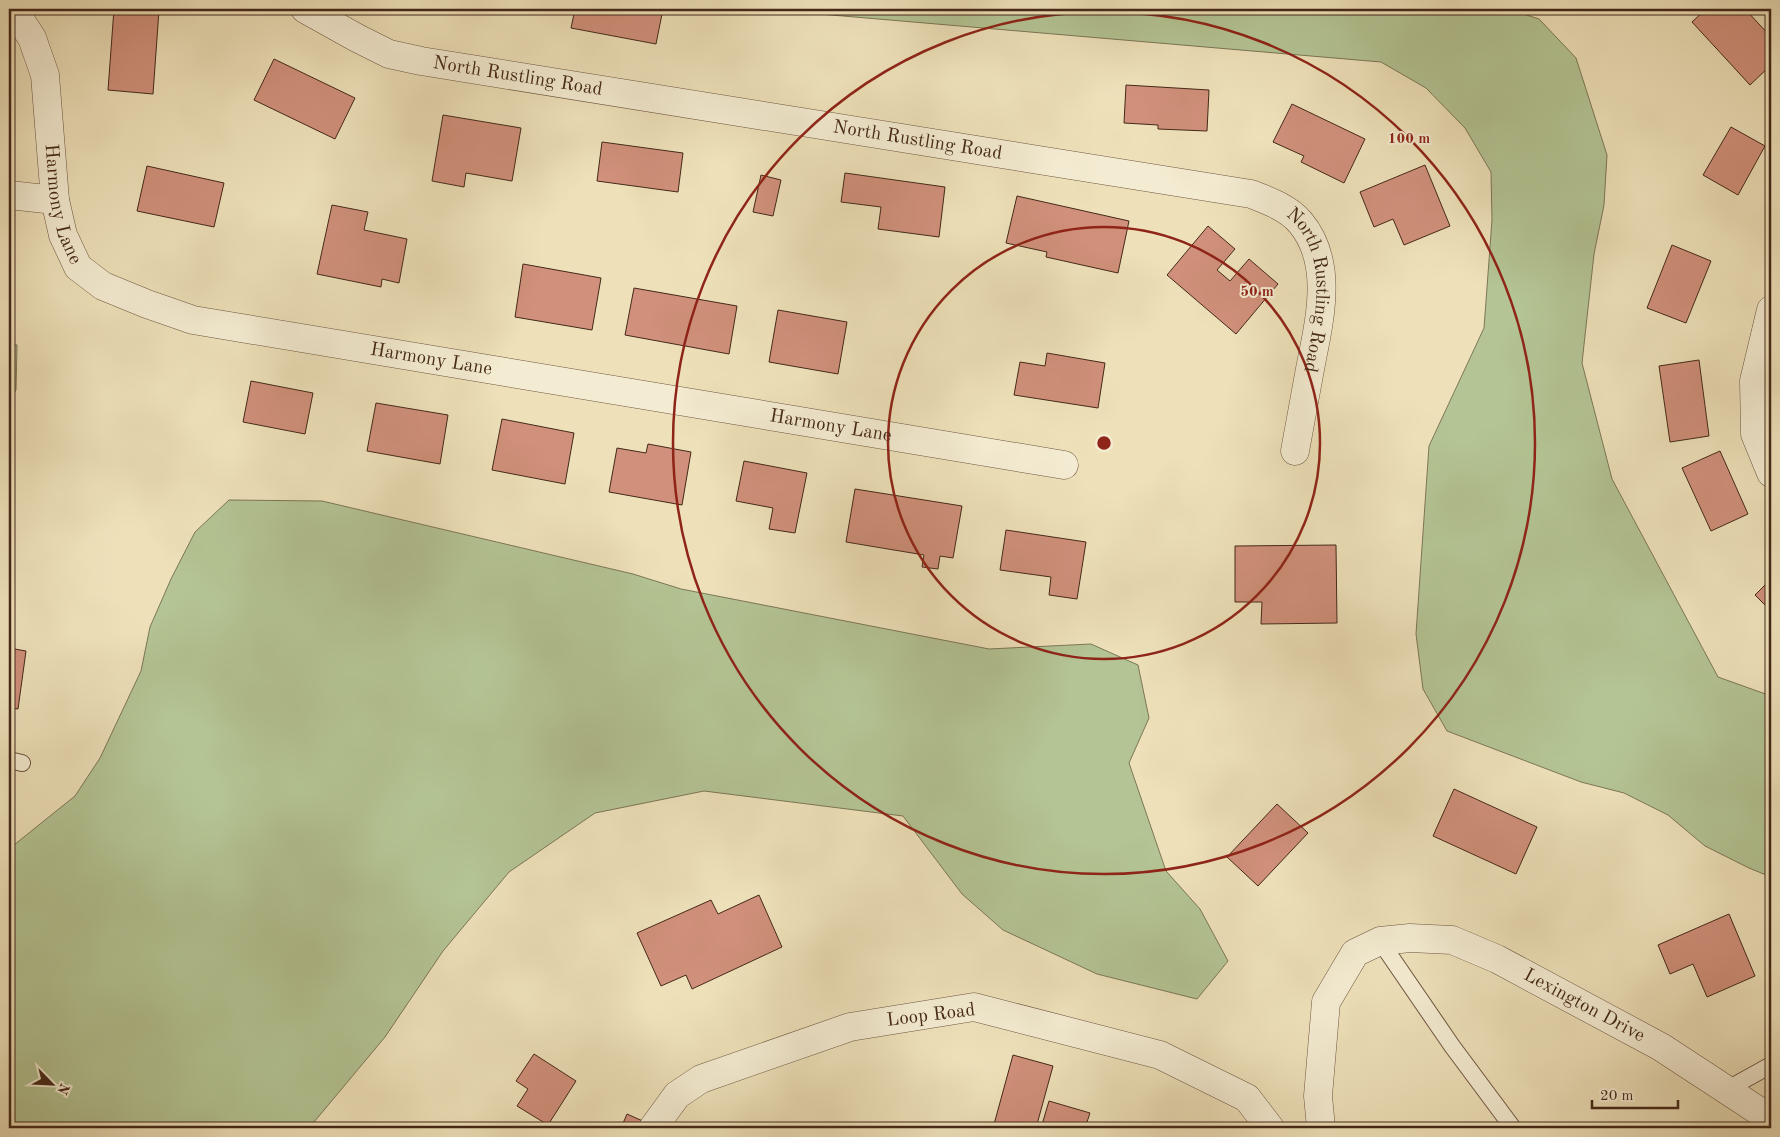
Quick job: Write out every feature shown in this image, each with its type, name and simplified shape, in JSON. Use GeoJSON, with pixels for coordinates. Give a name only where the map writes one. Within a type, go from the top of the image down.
{"type":"FeatureCollection","features":[{"type":"Feature","properties":{"kind":"street","name":"North Rustling Road"},"geometry":{"type":"LineString","coordinates":[[305,9],[389,54],[421,61],[1252,194],[1279,205],[1300,221],[1312,239],[1320,267],[1322,290],[1319,321],[1295,451]]}},
{"type":"Feature","properties":{"kind":"street","name":"Harmony Lane"},"geometry":{"type":"LineString","coordinates":[[15,10],[32,38],[45,75],[55,200],[63,235],[78,267],[103,286],[193,320],[1064,465]]}},
{"type":"Feature","properties":{"kind":"street"},"geometry":{"type":"LineString","coordinates":[[9,195],[55,200]]}},
{"type":"Feature","properties":{"kind":"street"},"geometry":{"type":"LineString","coordinates":[[1771,312],[1754,381],[1755,434],[1771,473]]}},
{"type":"Feature","properties":{"kind":"street","name":"Lexington Drive"},"geometry":{"type":"LineString","coordinates":[[1380,941],[1410,938],[1452,940],[1497,960],[1661,1047],[1771,1119]]}},
{"type":"Feature","properties":{"kind":"street"},"geometry":{"type":"LineString","coordinates":[[1321,1128],[1318,1096],[1326,1002],[1355,953],[1380,941]]}},
{"type":"Feature","properties":{"kind":"street","name":"Loop Road"},"geometry":{"type":"LineString","coordinates":[[653,1128],[677,1095],[701,1079],[850,1027],[974,1007],[1160,1056],[1247,1098],[1270,1128]]}},
{"type":"Feature","properties":{"kind":"lane"},"geometry":{"type":"LineString","coordinates":[[1380,941],[1452,1046],[1513,1128]]}},
{"type":"Feature","properties":{"kind":"lane"},"geometry":{"type":"LineString","coordinates":[[1726,1090],[1771,1065]]}},
{"type":"Feature","properties":{"kind":"green space"},"geometry":{"type":"Polygon","coordinates":[[[761,9],[1508,9],[1539,19],[1576,58],[1607,155],[1604,205],[1594,254],[1582,363],[1612,479],[1718,677],[1771,696],[1771,877],[1705,846],[1668,815],[1624,793],[1581,782],[1447,731],[1423,689],[1416,634],[1429,446],[1484,328],[1492,220],[1491,172],[1465,128],[1426,88],[1381,62],[761,9]]]}},
{"type":"Feature","properties":{"kind":"green space"},"geometry":{"type":"Polygon","coordinates":[[[9,341],[17,345],[16,390],[9,399],[9,341]]]}},
{"type":"Feature","properties":{"kind":"green space"},"geometry":{"type":"Polygon","coordinates":[[[229,500],[322,501],[633,574],[681,589],[989,649],[1091,644],[1138,665],[1149,718],[1129,763],[1166,871],[1200,909],[1228,961],[1197,999],[1097,974],[1003,930],[962,894],[903,816],[704,791],[595,813],[509,872],[443,951],[385,1037],[309,1128],[9,1128],[9,849],[75,796],[100,758],[141,671],[150,627],[171,579],[195,532],[229,500]]]}},
{"type":"Feature","properties":{"kind":"building"},"geometry":{"type":"Polygon","coordinates":[[[114,9],[159,10],[153,94],[108,90],[114,9]]]}},
{"type":"Feature","properties":{"kind":"building"},"geometry":{"type":"Polygon","coordinates":[[[575,9],[663,9],[656,44],[571,28],[575,9]]]}},
{"type":"Feature","properties":{"kind":"building"},"geometry":{"type":"Polygon","coordinates":[[[1706,9],[1745,9],[1771,37],[1771,65],[1750,85],[1692,22],[1706,9]]]}},
{"type":"Feature","properties":{"kind":"building"},"geometry":{"type":"Polygon","coordinates":[[[274,59],[355,98],[335,139],[254,100],[274,59]]]}},
{"type":"Feature","properties":{"kind":"building"},"geometry":{"type":"Polygon","coordinates":[[[1126,85],[1209,90],[1207,131],[1158,129],[1158,125],[1124,123],[1126,85]]]}},
{"type":"Feature","properties":{"kind":"building"},"geometry":{"type":"Polygon","coordinates":[[[1292,104],[1365,139],[1344,183],[1301,162],[1304,156],[1273,142],[1292,104]]]}},
{"type":"Feature","properties":{"kind":"building"},"geometry":{"type":"Polygon","coordinates":[[[443,115],[521,128],[512,181],[466,173],[464,187],[432,181],[443,115]]]}},
{"type":"Feature","properties":{"kind":"building"},"geometry":{"type":"Polygon","coordinates":[[[1731,127],[1765,146],[1738,195],[1703,175],[1731,127]]]}},
{"type":"Feature","properties":{"kind":"building"},"geometry":{"type":"Polygon","coordinates":[[[602,142],[683,153],[678,192],[597,181],[602,142]]]}},
{"type":"Feature","properties":{"kind":"building"},"geometry":{"type":"Polygon","coordinates":[[[1425,165],[1450,226],[1404,245],[1393,219],[1374,227],[1360,192],[1425,165]]]}},
{"type":"Feature","properties":{"kind":"building"},"geometry":{"type":"Polygon","coordinates":[[[147,166],[224,183],[214,227],[137,211],[147,166]]]}},
{"type":"Feature","properties":{"kind":"building"},"geometry":{"type":"Polygon","coordinates":[[[845,173],[945,187],[939,237],[878,229],[881,207],[841,202],[845,173]]]}},
{"type":"Feature","properties":{"kind":"building"},"geometry":{"type":"Polygon","coordinates":[[[761,175],[781,180],[773,216],[753,212],[761,175]]]}},
{"type":"Feature","properties":{"kind":"building"},"geometry":{"type":"Polygon","coordinates":[[[1017,196],[1129,221],[1118,273],[1046,257],[1047,252],[1006,243],[1017,196]]]}},
{"type":"Feature","properties":{"kind":"building"},"geometry":{"type":"Polygon","coordinates":[[[332,205],[368,212],[364,230],[407,239],[399,283],[382,279],[381,287],[317,274],[332,205]]]}},
{"type":"Feature","properties":{"kind":"building"},"geometry":{"type":"Polygon","coordinates":[[[1208,226],[1235,249],[1217,270],[1230,281],[1249,259],[1278,284],[1236,334],[1167,275],[1208,226]]]}},
{"type":"Feature","properties":{"kind":"building"},"geometry":{"type":"Polygon","coordinates":[[[1672,245],[1711,261],[1686,323],[1647,308],[1672,245]]]}},
{"type":"Feature","properties":{"kind":"building"},"geometry":{"type":"Polygon","coordinates":[[[523,264],[601,278],[592,330],[515,317],[523,264]]]}},
{"type":"Feature","properties":{"kind":"building"},"geometry":{"type":"Polygon","coordinates":[[[634,288],[737,306],[729,354],[625,335],[634,288]]]}},
{"type":"Feature","properties":{"kind":"building"},"geometry":{"type":"Polygon","coordinates":[[[778,310],[847,322],[838,374],[769,362],[778,310]]]}},
{"type":"Feature","properties":{"kind":"building"},"geometry":{"type":"Polygon","coordinates":[[[1047,353],[1105,363],[1098,408],[1014,395],[1020,362],[1045,366],[1047,353]]]}},
{"type":"Feature","properties":{"kind":"building"},"geometry":{"type":"Polygon","coordinates":[[[1699,360],[1709,436],[1670,442],[1659,366],[1699,360]]]}},
{"type":"Feature","properties":{"kind":"building"},"geometry":{"type":"Polygon","coordinates":[[[251,381],[313,393],[305,434],[243,422],[251,381]]]}},
{"type":"Feature","properties":{"kind":"building"},"geometry":{"type":"Polygon","coordinates":[[[376,403],[448,415],[440,464],[367,451],[376,403]]]}},
{"type":"Feature","properties":{"kind":"building"},"geometry":{"type":"Polygon","coordinates":[[[502,419],[574,433],[565,484],[492,470],[502,419]]]}},
{"type":"Feature","properties":{"kind":"building"},"geometry":{"type":"Polygon","coordinates":[[[648,444],[691,452],[682,505],[609,492],[617,448],[646,453],[648,444]]]}},
{"type":"Feature","properties":{"kind":"building"},"geometry":{"type":"Polygon","coordinates":[[[1720,451],[1748,514],[1711,531],[1682,468],[1720,451]]]}},
{"type":"Feature","properties":{"kind":"building"},"geometry":{"type":"Polygon","coordinates":[[[744,461],[807,473],[795,533],[769,529],[773,508],[736,501],[744,461]]]}},
{"type":"Feature","properties":{"kind":"building"},"geometry":{"type":"Polygon","coordinates":[[[855,489],[962,506],[953,558],[940,556],[938,569],[922,567],[924,555],[846,542],[855,489]]]}},
{"type":"Feature","properties":{"kind":"building"},"geometry":{"type":"Polygon","coordinates":[[[1006,530],[1086,542],[1077,599],[1049,595],[1051,577],[1000,570],[1006,530]]]}},
{"type":"Feature","properties":{"kind":"building"},"geometry":{"type":"Polygon","coordinates":[[[1336,545],[1337,623],[1261,624],[1262,602],[1235,602],[1235,546],[1336,545]]]}},
{"type":"Feature","properties":{"kind":"building"},"geometry":{"type":"Polygon","coordinates":[[[1771,579],[1771,611],[1755,595],[1771,579]]]}},
{"type":"Feature","properties":{"kind":"building"},"geometry":{"type":"Polygon","coordinates":[[[9,648],[26,651],[18,709],[9,708],[9,648]]]}},
{"type":"Feature","properties":{"kind":"building"},"geometry":{"type":"Polygon","coordinates":[[[1454,789],[1537,827],[1516,874],[1433,836],[1454,789]]]}},
{"type":"Feature","properties":{"kind":"building"},"geometry":{"type":"Polygon","coordinates":[[[1277,804],[1308,833],[1258,886],[1227,857],[1277,804]]]}},
{"type":"Feature","properties":{"kind":"building"},"geometry":{"type":"Polygon","coordinates":[[[759,895],[782,947],[692,989],[686,975],[661,986],[637,933],[711,900],[718,914],[759,895]]]}},
{"type":"Feature","properties":{"kind":"building"},"geometry":{"type":"Polygon","coordinates":[[[1729,914],[1755,976],[1707,997],[1693,964],[1670,974],[1658,945],[1729,914]]]}},
{"type":"Feature","properties":{"kind":"building"},"geometry":{"type":"Polygon","coordinates":[[[534,1054],[576,1081],[548,1125],[517,1106],[528,1089],[516,1081],[534,1054]]]}},
{"type":"Feature","properties":{"kind":"building"},"geometry":{"type":"Polygon","coordinates":[[[1013,1055],[1053,1066],[1036,1128],[993,1128],[1013,1055]]]}},
{"type":"Feature","properties":{"kind":"building"},"geometry":{"type":"Polygon","coordinates":[[[1049,1101],[1090,1113],[1085,1128],[1041,1128],[1049,1101]]]}},
{"type":"Feature","properties":{"kind":"building"},"geometry":{"type":"Polygon","coordinates":[[[627,1114],[645,1122],[642,1128],[621,1128],[627,1114]]]}}]}
